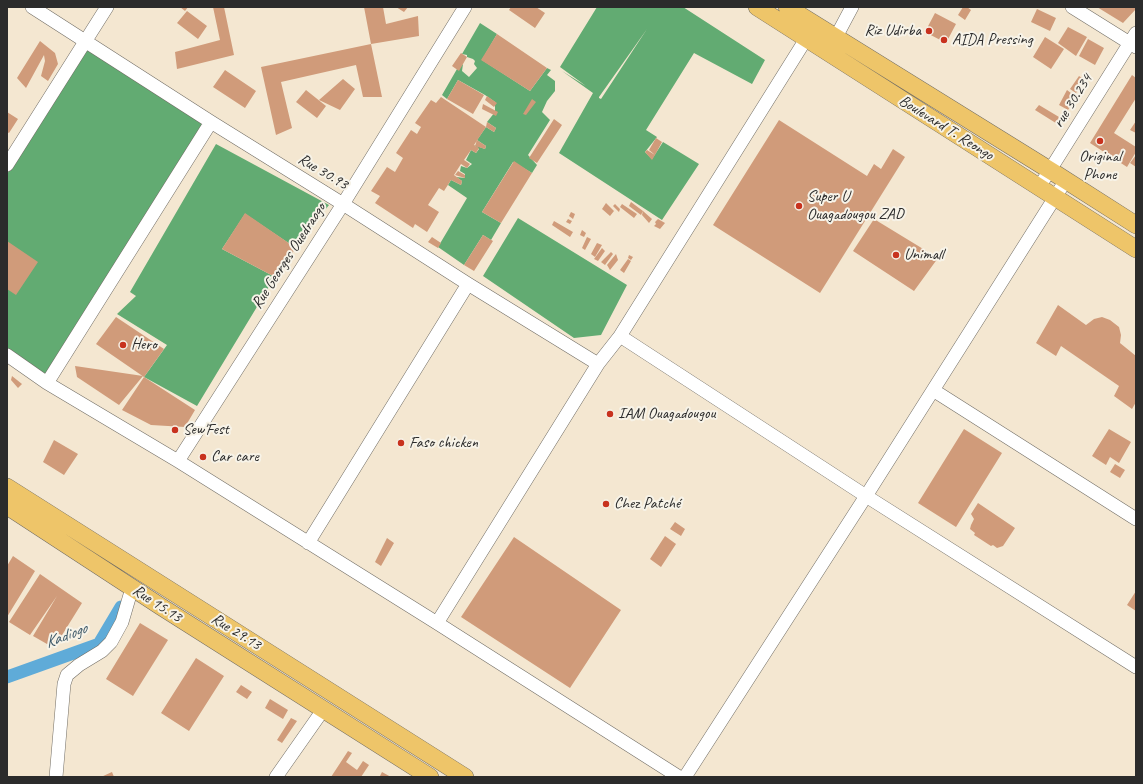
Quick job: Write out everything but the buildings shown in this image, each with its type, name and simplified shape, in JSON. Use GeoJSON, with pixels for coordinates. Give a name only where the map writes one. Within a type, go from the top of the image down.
{"type":"FeatureCollection","features":[{"type":"Feature","properties":{"kind":"main road","name":"Boulevard T. Reongo"},"geometry":{"type":"LineString","coordinates":[[757,7],[1136,249]]}},
{"type":"Feature","properties":{"kind":"main road","name":"Boulevard T. Reongo"},"geometry":{"type":"LineString","coordinates":[[787,7],[1136,225]]}},
{"type":"Feature","properties":{"kind":"main road","name":"Rue 29.13"},"geometry":{"type":"LineString","coordinates":[[7,487],[465,777]]}},
{"type":"Feature","properties":{"kind":"main road","name":"Rue 15.13"},"geometry":{"type":"LineString","coordinates":[[7,506],[132,588],[430,777]]}},
{"type":"Feature","properties":{"kind":"street","name":"Rue 30.93"},"geometry":{"type":"LineString","coordinates":[[32,7],[211,122],[598,364]]}},
{"type":"Feature","properties":{"kind":"street"},"geometry":{"type":"LineString","coordinates":[[7,165],[107,7]]}},
{"type":"Feature","properties":{"kind":"street","name":"Rue Georges Ouedraogo"},"geometry":{"type":"LineString","coordinates":[[178,461],[343,204],[465,7]]}},
{"type":"Feature","properties":{"kind":"street"},"geometry":{"type":"LineString","coordinates":[[836,37],[852,7]]}},
{"type":"Feature","properties":{"kind":"street"},"geometry":{"type":"LineString","coordinates":[[1072,7],[1134,41]]}},
{"type":"Feature","properties":{"kind":"street"},"geometry":{"type":"LineString","coordinates":[[437,623],[598,364],[620,336],[806,39]]}},
{"type":"Feature","properties":{"kind":"street","name":"rue 30.234"},"geometry":{"type":"LineString","coordinates":[[1039,186],[1134,41]]}},
{"type":"Feature","properties":{"kind":"street"},"geometry":{"type":"LineString","coordinates":[[47,383],[211,122]]}},
{"type":"Feature","properties":{"kind":"street"},"geometry":{"type":"LineString","coordinates":[[684,777],[866,496],[1066,180]]}},
{"type":"Feature","properties":{"kind":"street"},"geometry":{"type":"LineString","coordinates":[[308,543],[468,284]]}},
{"type":"Feature","properties":{"kind":"street"},"geometry":{"type":"LineString","coordinates":[[620,336],[866,496],[1136,667]]}},
{"type":"Feature","properties":{"kind":"street"},"geometry":{"type":"LineString","coordinates":[[7,355],[47,383],[178,461],[679,777]]}},
{"type":"Feature","properties":{"kind":"street"},"geometry":{"type":"LineString","coordinates":[[933,390],[1136,519]]}},
{"type":"Feature","properties":{"kind":"street"},"geometry":{"type":"LineString","coordinates":[[56,777],[64,684],[67,675],[79,665],[102,651],[111,642],[122,622],[132,588]]}},
{"type":"Feature","properties":{"kind":"street"},"geometry":{"type":"LineString","coordinates":[[276,777],[323,710]]}},
{"type":"Feature","properties":{"kind":"green space"},"geometry":{"type":"Polygon","coordinates":[[[597,7],[683,7],[765,60],[752,84],[694,53],[646,130],[657,137],[645,152],[652,159],[663,142],[699,164],[662,220],[559,153],[593,93],[562,71],[586,86],[560,67],[597,7]],[[647,29],[599,97],[601,99],[647,29]]]}},
{"type":"Feature","properties":{"kind":"green space"},"geometry":{"type":"Polygon","coordinates":[[[480,23],[497,34],[482,60],[530,91],[547,68],[551,70],[547,75],[555,81],[555,91],[547,101],[542,112],[550,120],[528,155],[537,165],[532,173],[513,162],[482,212],[501,223],[491,240],[483,235],[464,265],[438,247],[467,198],[448,185],[451,180],[461,185],[462,181],[456,177],[465,178],[465,174],[460,171],[461,166],[467,168],[472,164],[466,160],[471,150],[476,153],[479,149],[474,145],[485,149],[486,146],[477,140],[486,127],[494,132],[496,128],[487,122],[495,112],[495,102],[458,80],[447,99],[442,95],[457,69],[463,64],[462,71],[469,77],[477,68],[473,59],[462,54],[480,23]]]}},
{"type":"Feature","properties":{"kind":"green space"},"geometry":{"type":"Polygon","coordinates":[[[89,44],[208,125],[48,381],[7,351],[7,174],[89,44]]]}},
{"type":"Feature","properties":{"kind":"green space"},"geometry":{"type":"Polygon","coordinates":[[[216,144],[329,205],[296,248],[245,214],[222,249],[275,277],[197,406],[144,377],[167,345],[117,314],[136,296],[130,292],[216,144]]]}},
{"type":"Feature","properties":{"kind":"green space"},"geometry":{"type":"Polygon","coordinates":[[[518,218],[627,285],[601,335],[574,338],[483,276],[518,218]]]}},
{"type":"Feature","properties":{"kind":"waterway","name":"Kadiogo"},"geometry":{"type":"LineString","coordinates":[[7,677],[99,644],[121,607]]}},
{"type":"Feature","properties":{"kind":"place","name":"Riz Udirba"},"geometry":{"type":"Point","coordinates":[929,31]}},
{"type":"Feature","properties":{"kind":"place","name":"AIDA Pressing"},"geometry":{"type":"Point","coordinates":[944,40]}},
{"type":"Feature","properties":{"kind":"place","name":"Original Phone"},"geometry":{"type":"Point","coordinates":[1100,141]}},
{"type":"Feature","properties":{"kind":"place","name":"Super U Ouagadougou ZAD"},"geometry":{"type":"Point","coordinates":[799,206]}},
{"type":"Feature","properties":{"kind":"place","name":"Unimall"},"geometry":{"type":"Point","coordinates":[896,255]}},
{"type":"Feature","properties":{"kind":"place","name":"Hero"},"geometry":{"type":"Point","coordinates":[123,345]}},
{"type":"Feature","properties":{"kind":"place","name":"IAM Ouagadougou"},"geometry":{"type":"Point","coordinates":[610,414]}},
{"type":"Feature","properties":{"kind":"place","name":"Sew'Fest"},"geometry":{"type":"Point","coordinates":[175,430]}},
{"type":"Feature","properties":{"kind":"place","name":"Faso chicken"},"geometry":{"type":"Point","coordinates":[401,443]}},
{"type":"Feature","properties":{"kind":"place","name":"Car care"},"geometry":{"type":"Point","coordinates":[203,457]}},
{"type":"Feature","properties":{"kind":"place","name":"Chez Patché"},"geometry":{"type":"Point","coordinates":[606,504]}}]}
